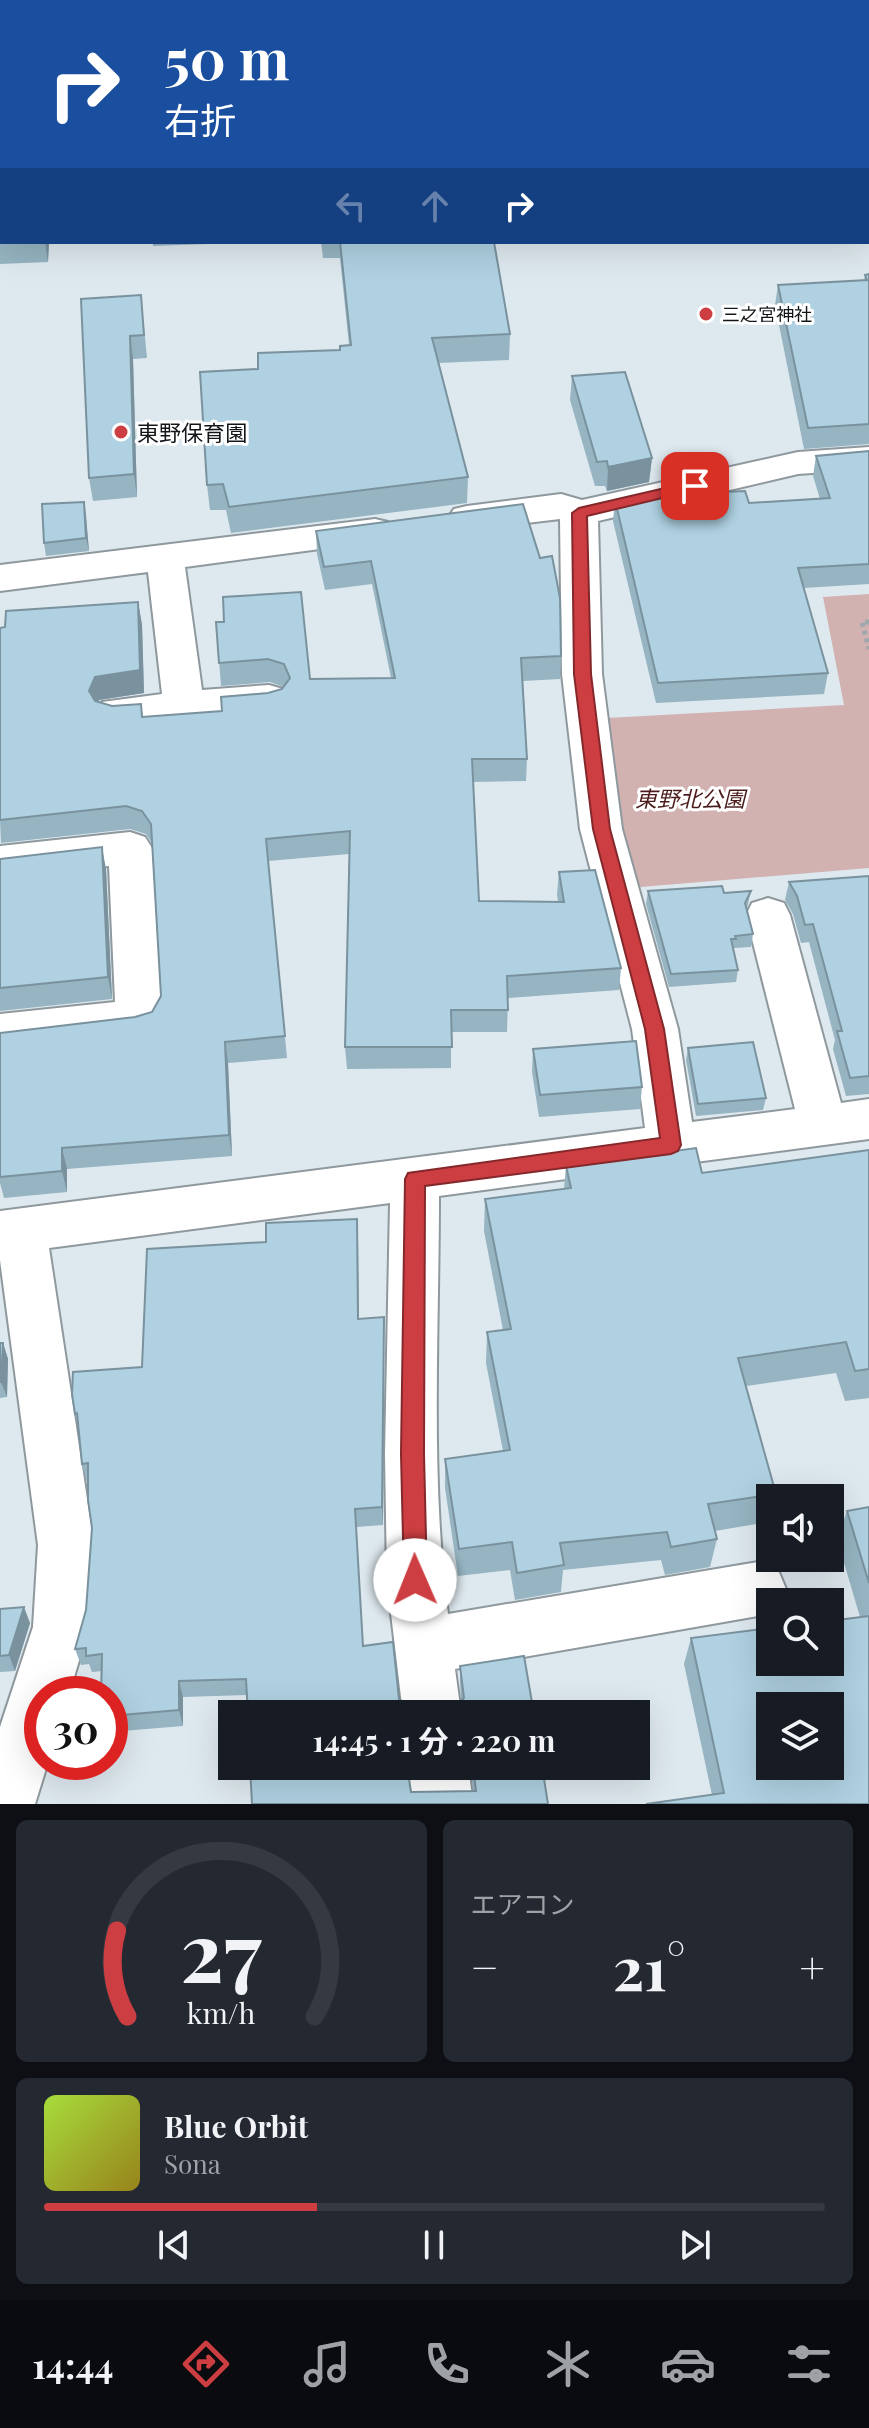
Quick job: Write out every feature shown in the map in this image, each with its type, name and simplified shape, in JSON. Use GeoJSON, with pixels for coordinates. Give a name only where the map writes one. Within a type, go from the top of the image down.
{"type":"FeatureCollection","features":[{"type":"Feature","properties":{"kind":"street"},"geometry":{"type":"LineString","coordinates":[[0,578],[561,506],[579,513],[798,463],[869,458]]}},
{"type":"Feature","properties":{"kind":"street"},"geometry":{"type":"LineString","coordinates":[[579,513],[582,674],[601,829],[655,1029],[671,1145]]}},
{"type":"Feature","properties":{"kind":"street"},"geometry":{"type":"LineString","coordinates":[[165,559],[184,706]]}},
{"type":"Feature","properties":{"kind":"street"},"geometry":{"type":"LineString","coordinates":[[116,712],[269,699]]}},
{"type":"Feature","properties":{"kind":"street"},"geometry":{"type":"LineString","coordinates":[[0,862],[130,848],[139,1018],[0,1033]]}},
{"type":"Feature","properties":{"kind":"street"},"geometry":{"type":"LineString","coordinates":[[768,915],[823,1126]]}},
{"type":"Feature","properties":{"kind":"street"},"geometry":{"type":"LineString","coordinates":[[5,1804],[61,1627],[66,1545],[10,1232],[869,1119]]}},
{"type":"Feature","properties":{"kind":"street"},"geometry":{"type":"LineString","coordinates":[[415,1179],[412,1454],[415,1580],[430,1700]]}},
{"type":"Feature","properties":{"kind":"street"},"geometry":{"type":"LineString","coordinates":[[424,1646],[756,1589]]}},
{"type":"Feature","properties":{"kind":"street"},"geometry":{"type":"LineString","coordinates":[[440,1780],[443,1804]]}},
{"type":"Feature","properties":{"kind":"path"},"geometry":{"type":"LineString","coordinates":[[813,0],[852,0]]}},
{"type":"Feature","properties":{"kind":"path"},"geometry":{"type":"LineString","coordinates":[[869,622],[862,622],[869,649]]}},
{"type":"Feature","properties":{"kind":"green space","name":"東野北公園"},"geometry":{"type":"Polygon","coordinates":[[[869,594],[869,868],[617,889],[588,719],[844,705],[823,597],[869,594]]]}},
{"type":"Feature","properties":{"kind":"building"},"geometry":{"type":"Polygon","coordinates":[[[340,244],[494,244],[510,334],[432,338],[468,477],[229,507],[223,484],[207,485],[200,372],[258,369],[258,353],[340,350],[340,346],[351,345],[340,244]]]}},
{"type":"Feature","properties":{"kind":"building"},"geometry":{"type":"Polygon","coordinates":[[[869,274],[869,424],[808,428],[778,285],[867,280],[865,275],[869,274]]]}},
{"type":"Feature","properties":{"kind":"building"},"geometry":{"type":"Polygon","coordinates":[[[141,295],[144,335],[130,336],[134,474],[89,478],[81,299],[141,295]]]}},
{"type":"Feature","properties":{"kind":"building"},"geometry":{"type":"Polygon","coordinates":[[[625,372],[652,458],[608,467],[607,461],[597,462],[572,376],[625,372]]]}},
{"type":"Feature","properties":{"kind":"building"},"geometry":{"type":"Polygon","coordinates":[[[869,451],[869,564],[798,568],[828,673],[658,683],[615,500],[660,490],[662,495],[745,491],[749,503],[830,498],[816,456],[869,451]]]}},
{"type":"Feature","properties":{"kind":"building"},"geometry":{"type":"Polygon","coordinates":[[[84,502],[86,538],[44,543],[42,504],[84,502]]]}},
{"type":"Feature","properties":{"kind":"building"},"geometry":{"type":"Polygon","coordinates":[[[523,504],[540,558],[552,556],[560,598],[561,656],[521,658],[527,759],[472,759],[479,901],[564,902],[559,872],[595,870],[621,968],[507,976],[508,1010],[451,1010],[452,1047],[345,1047],[350,831],[266,839],[285,1036],[225,1042],[229,1135],[62,1148],[62,1171],[0,1177],[0,1033],[135,1017],[152,1012],[161,996],[151,824],[142,811],[126,806],[0,820],[0,628],[5,627],[6,611],[138,602],[140,670],[95,677],[89,691],[95,701],[112,706],[141,704],[142,717],[222,711],[221,697],[268,693],[282,689],[290,678],[284,664],[268,659],[219,663],[216,622],[224,622],[223,597],[301,592],[310,679],[395,678],[371,561],[324,567],[316,531],[523,504]]]}},
{"type":"Feature","properties":{"kind":"building"},"geometry":{"type":"Polygon","coordinates":[[[102,847],[108,977],[0,988],[0,859],[102,847]]]}},
{"type":"Feature","properties":{"kind":"building"},"geometry":{"type":"Polygon","coordinates":[[[869,876],[869,1076],[850,1078],[837,1031],[842,1031],[813,924],[805,925],[797,896],[789,882],[869,876]]]}},
{"type":"Feature","properties":{"kind":"building"},"geometry":{"type":"Polygon","coordinates":[[[722,886],[724,893],[751,891],[745,903],[753,934],[731,939],[738,970],[671,974],[648,891],[722,886]]]}},
{"type":"Feature","properties":{"kind":"building"},"geometry":{"type":"Polygon","coordinates":[[[636,1041],[642,1087],[540,1095],[533,1049],[636,1041]]]}},
{"type":"Feature","properties":{"kind":"building"},"geometry":{"type":"Polygon","coordinates":[[[753,1042],[766,1098],[698,1104],[688,1048],[753,1042]]]}},
{"type":"Feature","properties":{"kind":"building"},"geometry":{"type":"Polygon","coordinates":[[[696,1148],[702,1173],[869,1150],[869,1369],[855,1371],[846,1342],[738,1358],[773,1484],[756,1484],[756,1497],[708,1504],[717,1539],[671,1547],[667,1532],[560,1543],[564,1565],[517,1573],[512,1542],[459,1549],[445,1459],[510,1450],[487,1332],[511,1329],[485,1199],[571,1188],[566,1166],[696,1148]]]}},
{"type":"Feature","properties":{"kind":"building"},"geometry":{"type":"Polygon","coordinates":[[[357,1219],[358,1319],[384,1317],[382,1507],[355,1509],[363,1646],[393,1642],[400,1700],[247,1700],[246,1679],[179,1681],[179,1710],[128,1714],[128,1676],[101,1676],[102,1654],[86,1656],[86,1648],[75,1649],[86,1610],[92,1528],[88,1463],[82,1464],[72,1394],[73,1372],[142,1367],[147,1249],[266,1242],[266,1223],[357,1219]]]}},
{"type":"Feature","properties":{"kind":"building"},"geometry":{"type":"Polygon","coordinates":[[[0,1343],[3,1343],[1,1382],[0,1382],[0,1343]]]}},
{"type":"Feature","properties":{"kind":"building"},"geometry":{"type":"Polygon","coordinates":[[[869,1507],[869,1583],[847,1511],[869,1507]]]}},
{"type":"Feature","properties":{"kind":"building"},"geometry":{"type":"Polygon","coordinates":[[[24,1607],[9,1655],[0,1656],[0,1609],[24,1607]]]}},
{"type":"Feature","properties":{"kind":"building"},"geometry":{"type":"Polygon","coordinates":[[[869,1616],[869,1804],[646,1804],[724,1793],[691,1638],[756,1630],[756,1676],[844,1676],[844,1619],[869,1616]]]}},
{"type":"Feature","properties":{"kind":"building"},"geometry":{"type":"Polygon","coordinates":[[[524,1656],[532,1700],[462,1700],[460,1666],[524,1656]]]}},
{"type":"Feature","properties":{"kind":"building"},"geometry":{"type":"Polygon","coordinates":[[[251,1780],[409,1780],[411,1792],[476,1791],[475,1780],[544,1780],[548,1804],[252,1804],[251,1780]]]}},
{"type":"Feature","properties":{"kind":"place","name":"三之宮神社"},"geometry":{"type":"Point","coordinates":[706,314]}},
{"type":"Feature","properties":{"kind":"place","name":"東野保育園"},"geometry":{"type":"Point","coordinates":[121,432]}},
{"type":"Feature","properties":{"kind":"route"},"geometry":{"type":"LineString","coordinates":[[415,1580],[412,1454],[415,1179],[671,1145],[655,1029],[601,829],[582,674],[579,513],[695,486]]}}]}
